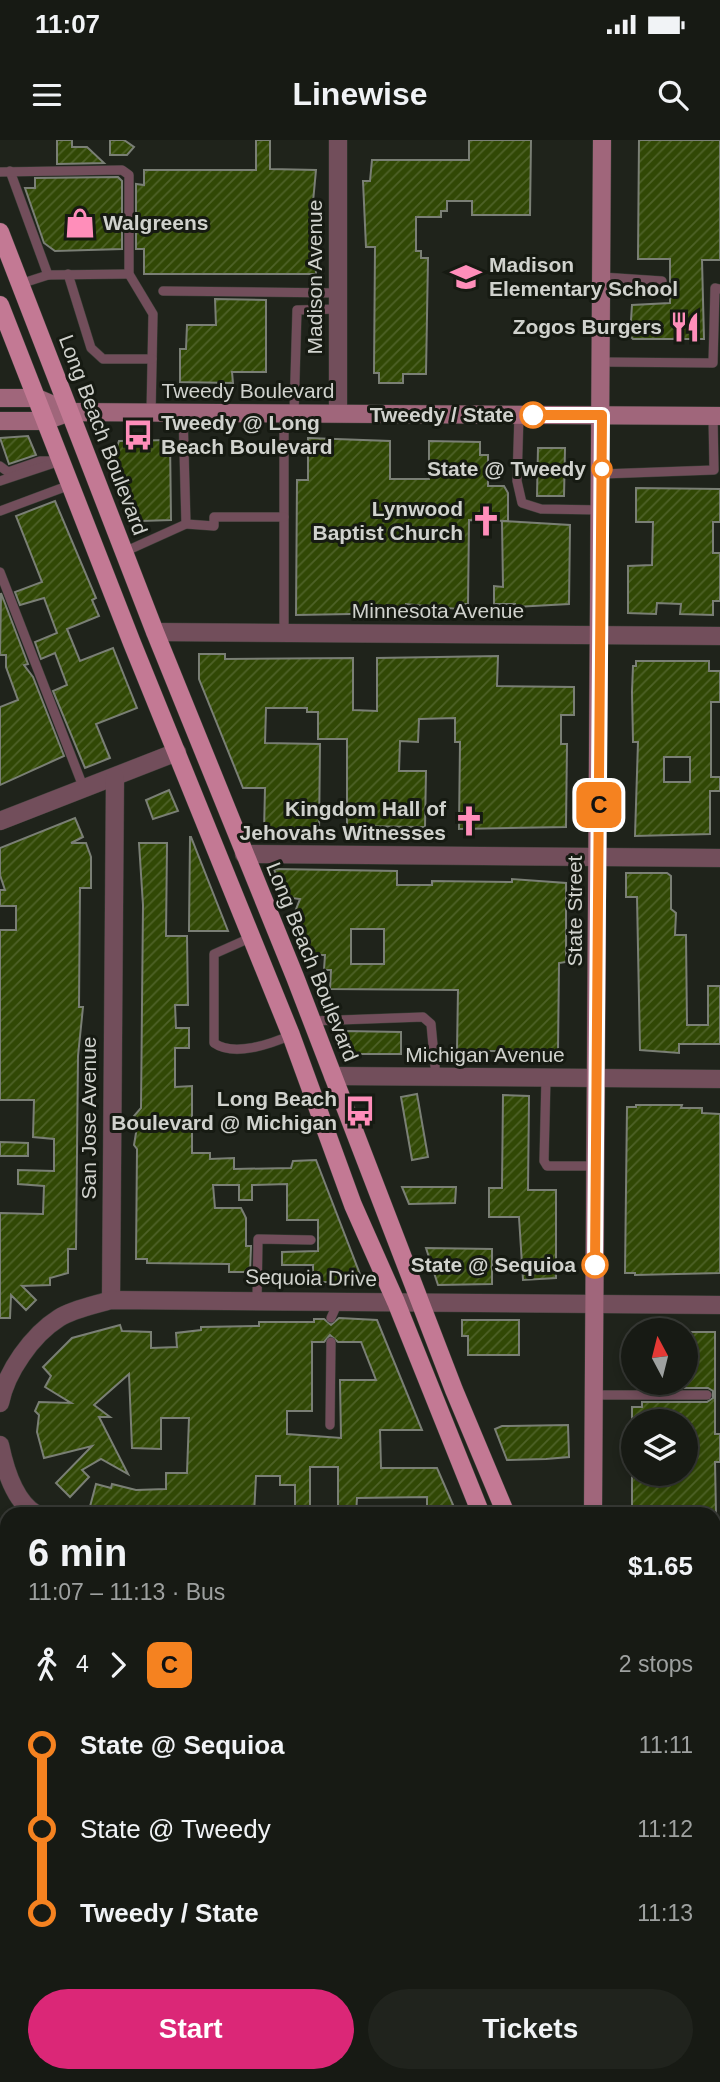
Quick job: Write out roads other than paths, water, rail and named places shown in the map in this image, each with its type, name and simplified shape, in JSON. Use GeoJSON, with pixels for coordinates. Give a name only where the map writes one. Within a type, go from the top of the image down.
{"type":"FeatureCollection","features":[{"type":"Feature","properties":{"kind":"main road","name":"State Street"},"geometry":{"type":"LineString","coordinates":[[593,1507],[602,474],[602,140]]}},
{"type":"Feature","properties":{"kind":"main road","name":"Long Beach Boulevard"},"geometry":{"type":"LineString","coordinates":[[0,232],[155,632],[503,1507]]}},
{"type":"Feature","properties":{"kind":"main road"},"geometry":{"type":"LineString","coordinates":[[0,305],[250,938],[291,1035],[354,1205],[478,1507]]}},
{"type":"Feature","properties":{"kind":"main road","name":"Tweedy Boulevard"},"geometry":{"type":"LineString","coordinates":[[0,398],[37,398],[70,412]]}},
{"type":"Feature","properties":{"kind":"main road","name":"Tweedy Boulevard"},"geometry":{"type":"LineString","coordinates":[[0,421],[45,421],[70,412],[716,416]]}},
{"type":"Feature","properties":{"kind":"main road"},"geometry":{"type":"LineString","coordinates":[[192,787],[206,794],[229,848],[237,854],[244,854]]}},
{"type":"Feature","properties":{"kind":"street","name":"Madison Avenue"},"geometry":{"type":"LineString","coordinates":[[338,140],[338,414]]}},
{"type":"Feature","properties":{"kind":"street","name":"Minnesota Avenue"},"geometry":{"type":"LineString","coordinates":[[155,632],[720,636]]}},
{"type":"Feature","properties":{"kind":"street"},"geometry":{"type":"LineString","coordinates":[[0,821],[177,752]]}},
{"type":"Feature","properties":{"kind":"street","name":"San Jose Avenue"},"geometry":{"type":"LineString","coordinates":[[111,1300],[115,777]]}},
{"type":"Feature","properties":{"kind":"street"},"geometry":{"type":"LineString","coordinates":[[244,854],[720,858]]}},
{"type":"Feature","properties":{"kind":"street","name":"Michigan Avenue"},"geometry":{"type":"LineString","coordinates":[[333,1076],[720,1079]]}},
{"type":"Feature","properties":{"kind":"street"},"geometry":{"type":"LineString","coordinates":[[0,1403],[3,1386],[29,1346],[59,1318],[111,1300]]}},
{"type":"Feature","properties":{"kind":"street","name":"Sequoia Drive"},"geometry":{"type":"LineString","coordinates":[[111,1300],[257,1301],[335,1310],[396,1302],[720,1305]]}},
{"type":"Feature","properties":{"kind":"street"},"geometry":{"type":"LineString","coordinates":[[0,1445],[6,1474],[27,1507]]}},
{"type":"Feature","properties":{"kind":"lane"},"geometry":{"type":"LineString","coordinates":[[48,275],[5,172],[122,170],[127,173],[130,179],[130,274],[153,314],[151,413]]}},
{"type":"Feature","properties":{"kind":"lane"},"geometry":{"type":"LineString","coordinates":[[68,274],[91,348],[103,359],[152,359]]}},
{"type":"Feature","properties":{"kind":"lane"},"geometry":{"type":"LineString","coordinates":[[20,284],[48,275],[130,274]]}},
{"type":"Feature","properties":{"kind":"lane"},"geometry":{"type":"LineString","coordinates":[[602,277],[662,281]]}},
{"type":"Feature","properties":{"kind":"lane"},"geometry":{"type":"LineString","coordinates":[[602,362],[713,363],[715,289],[720,289]]}},
{"type":"Feature","properties":{"kind":"lane"},"geometry":{"type":"LineString","coordinates":[[163,291],[338,301]]}},
{"type":"Feature","properties":{"kind":"lane"},"geometry":{"type":"LineString","coordinates":[[284,633],[284,517],[297,310],[338,301]]}},
{"type":"Feature","properties":{"kind":"lane"},"geometry":{"type":"LineString","coordinates":[[183,413],[186,524]]}},
{"type":"Feature","properties":{"kind":"lane"},"geometry":{"type":"LineString","coordinates":[[519,415],[517,481],[522,503],[541,509],[601,510]]}},
{"type":"Feature","properties":{"kind":"lane"},"geometry":{"type":"LineString","coordinates":[[602,474],[713,470],[716,416]]}},
{"type":"Feature","properties":{"kind":"lane"},"geometry":{"type":"LineString","coordinates":[[0,466],[8,472],[40,461],[61,461]]}},
{"type":"Feature","properties":{"kind":"lane"},"geometry":{"type":"LineString","coordinates":[[0,481],[61,461]]}},
{"type":"Feature","properties":{"kind":"lane"},"geometry":{"type":"LineString","coordinates":[[0,511],[70,485]]}},
{"type":"Feature","properties":{"kind":"lane"},"geometry":{"type":"LineString","coordinates":[[124,552],[186,524],[214,526],[214,517],[284,517]]}},
{"type":"Feature","properties":{"kind":"lane"},"geometry":{"type":"LineString","coordinates":[[0,572],[84,789]]}},
{"type":"Feature","properties":{"kind":"lane"},"geometry":{"type":"LineString","coordinates":[[250,938],[214,954],[214,1042],[221,1047],[268,1046],[291,1035]]}},
{"type":"Feature","properties":{"kind":"lane"},"geometry":{"type":"LineString","coordinates":[[310,1021],[423,1017],[431,1024],[436,1077]]}},
{"type":"Feature","properties":{"kind":"lane"},"geometry":{"type":"LineString","coordinates":[[546,1078],[547,1166],[596,1166]]}},
{"type":"Feature","properties":{"kind":"lane"},"geometry":{"type":"LineString","coordinates":[[257,1301],[258,1239],[310,1240]]}},
{"type":"Feature","properties":{"kind":"lane"},"geometry":{"type":"LineString","coordinates":[[330,1426],[331,1342]]}},
{"type":"Feature","properties":{"kind":"lane"},"geometry":{"type":"LineString","coordinates":[[594,1395],[706,1395]]}},
{"type":"Feature","properties":{"kind":"place","name":"Walgreens"},"geometry":{"type":"Point","coordinates":[80,223]}},
{"type":"Feature","properties":{"kind":"place","name":"Madison Elementary School"},"geometry":{"type":"Point","coordinates":[466,277]}},
{"type":"Feature","properties":{"kind":"place","name":"Zogos Burgers"},"geometry":{"type":"Point","coordinates":[685,327]}},
{"type":"Feature","properties":{"kind":"place","name":"Tweedy / State"},"geometry":{"type":"Point","coordinates":[533,415]}},
{"type":"Feature","properties":{"kind":"place","name":"Tweedy @ Long Beach Boulevard"},"geometry":{"type":"Point","coordinates":[138,435]}},
{"type":"Feature","properties":{"kind":"place","name":"State @ Tweedy"},"geometry":{"type":"Point","coordinates":[602,469]}},
{"type":"Feature","properties":{"kind":"place","name":"Lynwood Baptist Church"},"geometry":{"type":"Point","coordinates":[486,521]}},
{"type":"Feature","properties":{"kind":"place","name":"Kingdom Hall of Jehovahs Witnesses"},"geometry":{"type":"Point","coordinates":[469,821]}},
{"type":"Feature","properties":{"kind":"place","name":"Long Beach Boulevard @ Michigan"},"geometry":{"type":"Point","coordinates":[360,1111]}},
{"type":"Feature","properties":{"kind":"place","name":"State @ Sequioa"},"geometry":{"type":"Point","coordinates":[595,1265]}}]}
